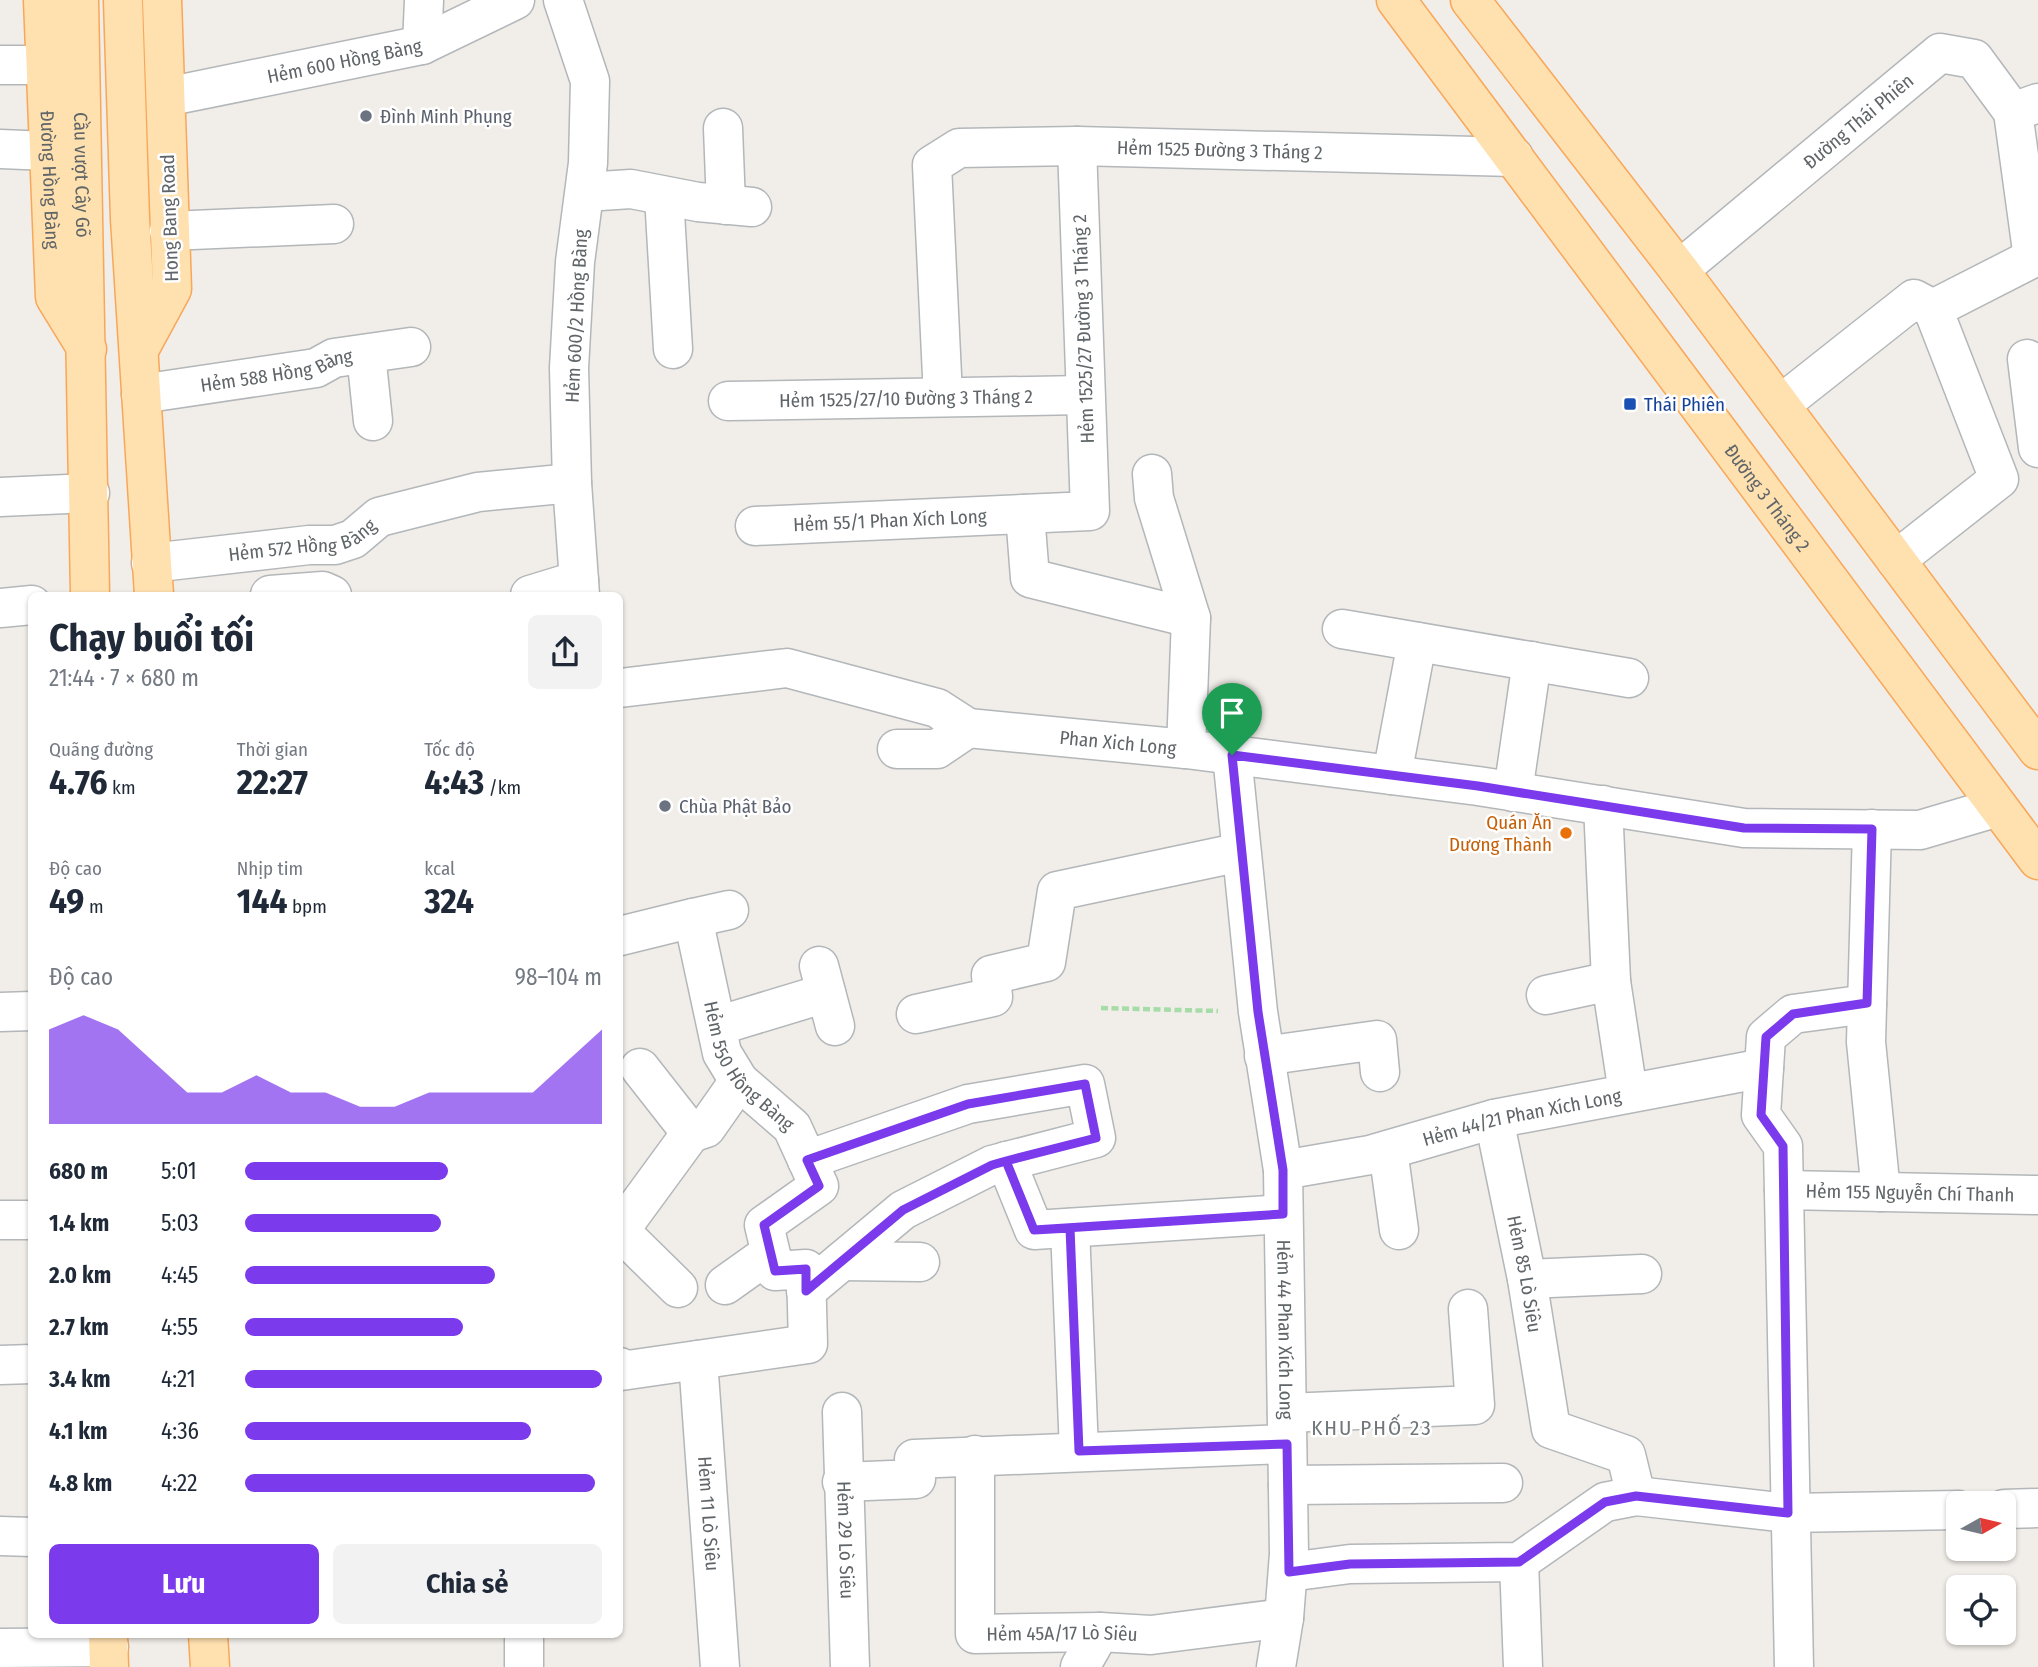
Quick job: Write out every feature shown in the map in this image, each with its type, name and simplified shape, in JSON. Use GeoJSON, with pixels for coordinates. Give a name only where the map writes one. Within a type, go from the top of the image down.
{"type":"FeatureCollection","features":[{"type":"Feature","properties":{"kind":"main road","name":"Đường Hồng Bàng"},"geometry":{"type":"LineString","coordinates":[[43,0],[55,297],[88,350]]}},
{"type":"Feature","properties":{"kind":"main road","name":"Cầu vượt Cây Gõ"},"geometry":{"type":"LineString","coordinates":[[79,0],[88,350]]}},
{"type":"Feature","properties":{"kind":"main road"},"geometry":{"type":"LineString","coordinates":[[123,0],[130,219],[140,348]]}},
{"type":"Feature","properties":{"kind":"main road","name":"Hong Bang Road"},"geometry":{"type":"LineString","coordinates":[[152,579],[140,348],[172,289],[162,0]]}},
{"type":"Feature","properties":{"kind":"main road","name":"Đường 3 Tháng 2"},"geometry":{"type":"LineString","coordinates":[[1396,0],[2038,860]]}},
{"type":"Feature","properties":{"kind":"main road"},"geometry":{"type":"LineString","coordinates":[[1470,0],[1679,270],[2038,750]]}},
{"type":"Feature","properties":{"kind":"main road"},"geometry":{"type":"LineString","coordinates":[[88,350],[90,592]]}},
{"type":"Feature","properties":{"kind":"main road"},"geometry":{"type":"LineString","coordinates":[[208,1638],[210,1667]]}},
{"type":"Feature","properties":{"kind":"street"},"geometry":{"type":"LineString","coordinates":[[422,45],[424,0]]}},
{"type":"Feature","properties":{"kind":"street","name":"Hẻm 600 Hồng Bàng"},"geometry":{"type":"LineString","coordinates":[[166,97],[422,45],[515,0]]}},
{"type":"Feature","properties":{"kind":"street","name":"Hẻm 600/2 Hồng Bàng"},"geometry":{"type":"LineString","coordinates":[[563,0],[590,81],[585,192],[575,262],[569,368],[572,483],[580,588]]}},
{"type":"Feature","properties":{"kind":"street","name":"Đường Thái Phiên"},"geometry":{"type":"LineString","coordinates":[[1679,270],[1940,53],[1974,59],[2025,108]]}},
{"type":"Feature","properties":{"kind":"street"},"geometry":{"type":"LineString","coordinates":[[0,65],[46,65]]}},
{"type":"Feature","properties":{"kind":"street"},"geometry":{"type":"LineString","coordinates":[[1933,309],[2033,258],[2025,108]]}},
{"type":"Feature","properties":{"kind":"street"},"geometry":{"type":"LineString","coordinates":[[585,192],[631,190],[739,206],[723,128]]}},
{"type":"Feature","properties":{"kind":"street","name":"Hẻm 1525 Đường 3 Tháng 2"},"geometry":{"type":"LineString","coordinates":[[943,397],[932,165],[959,148],[1077,146],[1514,157]]}},
{"type":"Feature","properties":{"kind":"street","name":"Hẻm 1525/27 Đường 3 Tháng 2"},"geometry":{"type":"LineString","coordinates":[[1077,146],[1090,511]]}},
{"type":"Feature","properties":{"kind":"street"},"geometry":{"type":"LineString","coordinates":[[0,149],[48,150]]}},
{"type":"Feature","properties":{"kind":"street"},"geometry":{"type":"LineString","coordinates":[[664,196],[673,349]]}},
{"type":"Feature","properties":{"kind":"street"},"geometry":{"type":"LineString","coordinates":[[169,231],[334,223]]}},
{"type":"Feature","properties":{"kind":"street"},"geometry":{"type":"LineString","coordinates":[[1780,405],[1914,299],[1933,309],[1998,479],[1896,560]]}},
{"type":"Feature","properties":{"kind":"street","name":"Hẻm 588 Hồng Bàng"},"geometry":{"type":"LineString","coordinates":[[141,394],[316,368],[334,358],[411,347]]}},
{"type":"Feature","properties":{"kind":"street"},"geometry":{"type":"LineString","coordinates":[[366,354],[373,421]]}},
{"type":"Feature","properties":{"kind":"street"},"geometry":{"type":"LineString","coordinates":[[2027,359],[2038,448]]}},
{"type":"Feature","properties":{"kind":"street","name":"Hẻm 1525/27/10 Đường 3 Tháng 2"},"geometry":{"type":"LineString","coordinates":[[728,401],[1085,395]]}},
{"type":"Feature","properties":{"kind":"street"},"geometry":{"type":"LineString","coordinates":[[1152,474],[1154,498],[1191,618],[1186,749]]}},
{"type":"Feature","properties":{"kind":"street","name":"Hẻm 572 Hồng Bàng"},"geometry":{"type":"LineString","coordinates":[[152,579],[309,545],[335,545],[353,539],[379,517],[478,492],[572,483]]}},
{"type":"Feature","properties":{"kind":"street"},"geometry":{"type":"LineString","coordinates":[[0,497],[90,493]]}},
{"type":"Feature","properties":{"kind":"street","name":"Hẻm 55/1 Phan Xích Long"},"geometry":{"type":"LineString","coordinates":[[755,526],[1090,511]]}},
{"type":"Feature","properties":{"kind":"street"},"geometry":{"type":"LineString","coordinates":[[1025,514],[1030,578],[1191,618]]}},
{"type":"Feature","properties":{"kind":"street"},"geometry":{"type":"LineString","coordinates":[[551,592],[580,588]]}},
{"type":"Feature","properties":{"kind":"street"},"geometry":{"type":"LineString","coordinates":[[0,608],[28,605]]}},
{"type":"Feature","properties":{"kind":"street"},"geometry":{"type":"LineString","coordinates":[[1342,629],[1629,678]]}},
{"type":"Feature","properties":{"kind":"street"},"geometry":{"type":"LineString","coordinates":[[1392,775],[1417,642]]}},
{"type":"Feature","properties":{"kind":"street"},"geometry":{"type":"LineString","coordinates":[[1513,792],[1532,661]]}},
{"type":"Feature","properties":{"kind":"street","name":"Phan Xich Long"},"geometry":{"type":"LineString","coordinates":[[623,688],[787,668],[937,708],[968,727],[1186,749],[1392,775],[1744,828],[1920,830],[1998,807]]}},
{"type":"Feature","properties":{"kind":"street"},"geometry":{"type":"LineString","coordinates":[[897,749],[937,749],[968,727]]}},
{"type":"Feature","properties":{"kind":"street","name":"Hẻm 44 Phan Xích Long"},"geometry":{"type":"LineString","coordinates":[[1232,755],[1258,1012],[1283,1170],[1289,1572],[1276,1667]]}},
{"type":"Feature","properties":{"kind":"street"},"geometry":{"type":"LineString","coordinates":[[1603,805],[1611,981],[1628,1093]]}},
{"type":"Feature","properties":{"kind":"street"},"geometry":{"type":"LineString","coordinates":[[1872,829],[1866,1042],[1881,1192]]}},
{"type":"Feature","properties":{"kind":"street"},"geometry":{"type":"LineString","coordinates":[[916,1014],[992,997],[991,975],[1046,962],[1057,891],[1241,852]]}},
{"type":"Feature","properties":{"kind":"street","name":"Hẻm 550 Hồng Bàng"},"geometry":{"type":"LineString","coordinates":[[623,935],[711,914],[717,1026],[722,1053],[739,1081],[792,1127],[819,1186],[764,1225],[770,1253]]}},
{"type":"Feature","properties":{"kind":"street"},"geometry":{"type":"LineString","coordinates":[[1546,995],[1611,981]]}},
{"type":"Feature","properties":{"kind":"street"},"geometry":{"type":"LineString","coordinates":[[717,1026],[827,995]]}},
{"type":"Feature","properties":{"kind":"street"},"geometry":{"type":"LineString","coordinates":[[1794,1667],[1788,1513],[1783,1146],[1761,1115],[1766,1037],[1793,1014],[1867,1003]]}},
{"type":"Feature","properties":{"kind":"street"},"geometry":{"type":"LineString","coordinates":[[0,1012],[28,1012]]}},
{"type":"Feature","properties":{"kind":"street"},"geometry":{"type":"LineString","coordinates":[[1264,1056],[1377,1041],[1380,1072]]}},
{"type":"Feature","properties":{"kind":"street"},"geometry":{"type":"LineString","coordinates":[[640,1068],[691,1133]]}},
{"type":"Feature","properties":{"kind":"street","name":"Hẻm 44/21 Phan Xích Long"},"geometry":{"type":"LineString","coordinates":[[1283,1170],[1388,1150],[1494,1119],[1764,1068]]}},
{"type":"Feature","properties":{"kind":"street"},"geometry":{"type":"LineString","coordinates":[[623,1226],[691,1133],[706,1128],[739,1081]]}},
{"type":"Feature","properties":{"kind":"street"},"geometry":{"type":"LineString","coordinates":[[806,1291],[903,1210],[992,1165],[1096,1138],[1085,1084],[968,1104],[807,1160]]}},
{"type":"Feature","properties":{"kind":"street","name":"Hẻm 85 Lò Siêu"},"geometry":{"type":"LineString","coordinates":[[1494,1119],[1527,1279],[1550,1429],[1626,1455],[1636,1496]]}},
{"type":"Feature","properties":{"kind":"street"},"geometry":{"type":"LineString","coordinates":[[1388,1150],[1399,1230]]}},
{"type":"Feature","properties":{"kind":"street"},"geometry":{"type":"LineString","coordinates":[[1006,1161],[1034,1230],[1283,1214]]}},
{"type":"Feature","properties":{"kind":"street","name":"Hẻm 155 Nguyễn Chí Thanh"},"geometry":{"type":"LineString","coordinates":[[1784,1190],[2038,1195]]}},
{"type":"Feature","properties":{"kind":"street"},"geometry":{"type":"LineString","coordinates":[[0,1220],[28,1220]]}},
{"type":"Feature","properties":{"kind":"street"},"geometry":{"type":"LineString","coordinates":[[1070,1228],[1079,1451]]}},
{"type":"Feature","properties":{"kind":"street"},"geometry":{"type":"LineString","coordinates":[[623,1233],[678,1288]]}},
{"type":"Feature","properties":{"kind":"street"},"geometry":{"type":"LineString","coordinates":[[623,1369],[808,1344],[806,1269],[775,1271],[770,1253],[725,1285]]}},
{"type":"Feature","properties":{"kind":"street"},"geometry":{"type":"LineString","coordinates":[[842,1261],[920,1262]]}},
{"type":"Feature","properties":{"kind":"street"},"geometry":{"type":"LineString","coordinates":[[1527,1279],[1642,1274]]}},
{"type":"Feature","properties":{"kind":"street"},"geometry":{"type":"LineString","coordinates":[[842,1482],[916,1479],[914,1459],[1079,1451],[1475,1405],[1468,1309]]}},
{"type":"Feature","properties":{"kind":"street","name":"Hẻm 11 Lò Siêu"},"geometry":{"type":"LineString","coordinates":[[698,1360],[720,1667]]}},
{"type":"Feature","properties":{"kind":"street"},"geometry":{"type":"LineString","coordinates":[[0,1365],[28,1364]]}},
{"type":"Feature","properties":{"kind":"street","name":"Hẻm 29 Lò Siêu"},"geometry":{"type":"LineString","coordinates":[[842,1412],[842,1482],[850,1667]]}},
{"type":"Feature","properties":{"kind":"street","name":"Hẻm 45A/17 Lò Siêu"},"geometry":{"type":"LineString","coordinates":[[975,1455],[975,1634],[1100,1632],[1151,1636],[1284,1618]]}},
{"type":"Feature","properties":{"kind":"street"},"geometry":{"type":"LineString","coordinates":[[1288,1485],[1503,1483]]}},
{"type":"Feature","properties":{"kind":"street"},"geometry":{"type":"LineString","coordinates":[[1289,1572],[1350,1564],[1519,1562],[1605,1502],[1636,1496],[1788,1513],[1946,1510]]}},
{"type":"Feature","properties":{"kind":"street"},"geometry":{"type":"LineString","coordinates":[[2016,1509],[2038,1508]]}},
{"type":"Feature","properties":{"kind":"street"},"geometry":{"type":"LineString","coordinates":[[0,1536],[28,1536]]}},
{"type":"Feature","properties":{"kind":"street"},"geometry":{"type":"LineString","coordinates":[[1519,1562],[1523,1667]]}},
{"type":"Feature","properties":{"kind":"street"},"geometry":{"type":"LineString","coordinates":[[1080,1667],[1100,1632]]}},
{"type":"Feature","properties":{"kind":"street"},"geometry":{"type":"LineString","coordinates":[[524,1638],[524,1667]]}},
{"type":"Feature","properties":{"kind":"street"},"geometry":{"type":"LineString","coordinates":[[0,1648],[109,1650]]}},
{"type":"Feature","properties":{"kind":"path"},"geometry":{"type":"LineString","coordinates":[[1101,1008],[1258,1012]]}},
{"type":"Feature","properties":{"kind":"place","name":"Đình Minh Phụng"},"geometry":{"type":"Point","coordinates":[366,116]}},
{"type":"Feature","properties":{"kind":"place","name":"Thái Phiên"},"geometry":{"type":"Point","coordinates":[1630,404]}},
{"type":"Feature","properties":{"kind":"place","name":"Chùa Phật Bảo"},"geometry":{"type":"Point","coordinates":[665,806]}},
{"type":"Feature","properties":{"kind":"place","name":"Quán Ăn Dương Thành"},"geometry":{"type":"Point","coordinates":[1566,833]}},
{"type":"Feature","properties":{"kind":"district","name":"KHU PHỐ 23"},"geometry":{"type":"Point","coordinates":[1372,1428]}},
{"type":"Feature","properties":{"kind":"route"},"geometry":{"type":"LineString","coordinates":[[1232,755],[1258,1012],[1283,1170],[1283,1214],[1034,1230],[1006,1161],[992,1165],[903,1210],[806,1291],[806,1269],[775,1271],[764,1225],[819,1186],[807,1160],[968,1104],[1085,1084],[1096,1138],[1006,1161],[1034,1230],[1070,1228],[1079,1451],[1287,1444],[1289,1572],[1350,1564],[1519,1562],[1605,1502],[1636,1496],[1788,1513],[1783,1146],[1761,1115],[1766,1037],[1793,1014],[1867,1003],[1872,829],[1744,828],[1478,786],[1232,755]]}}]}
